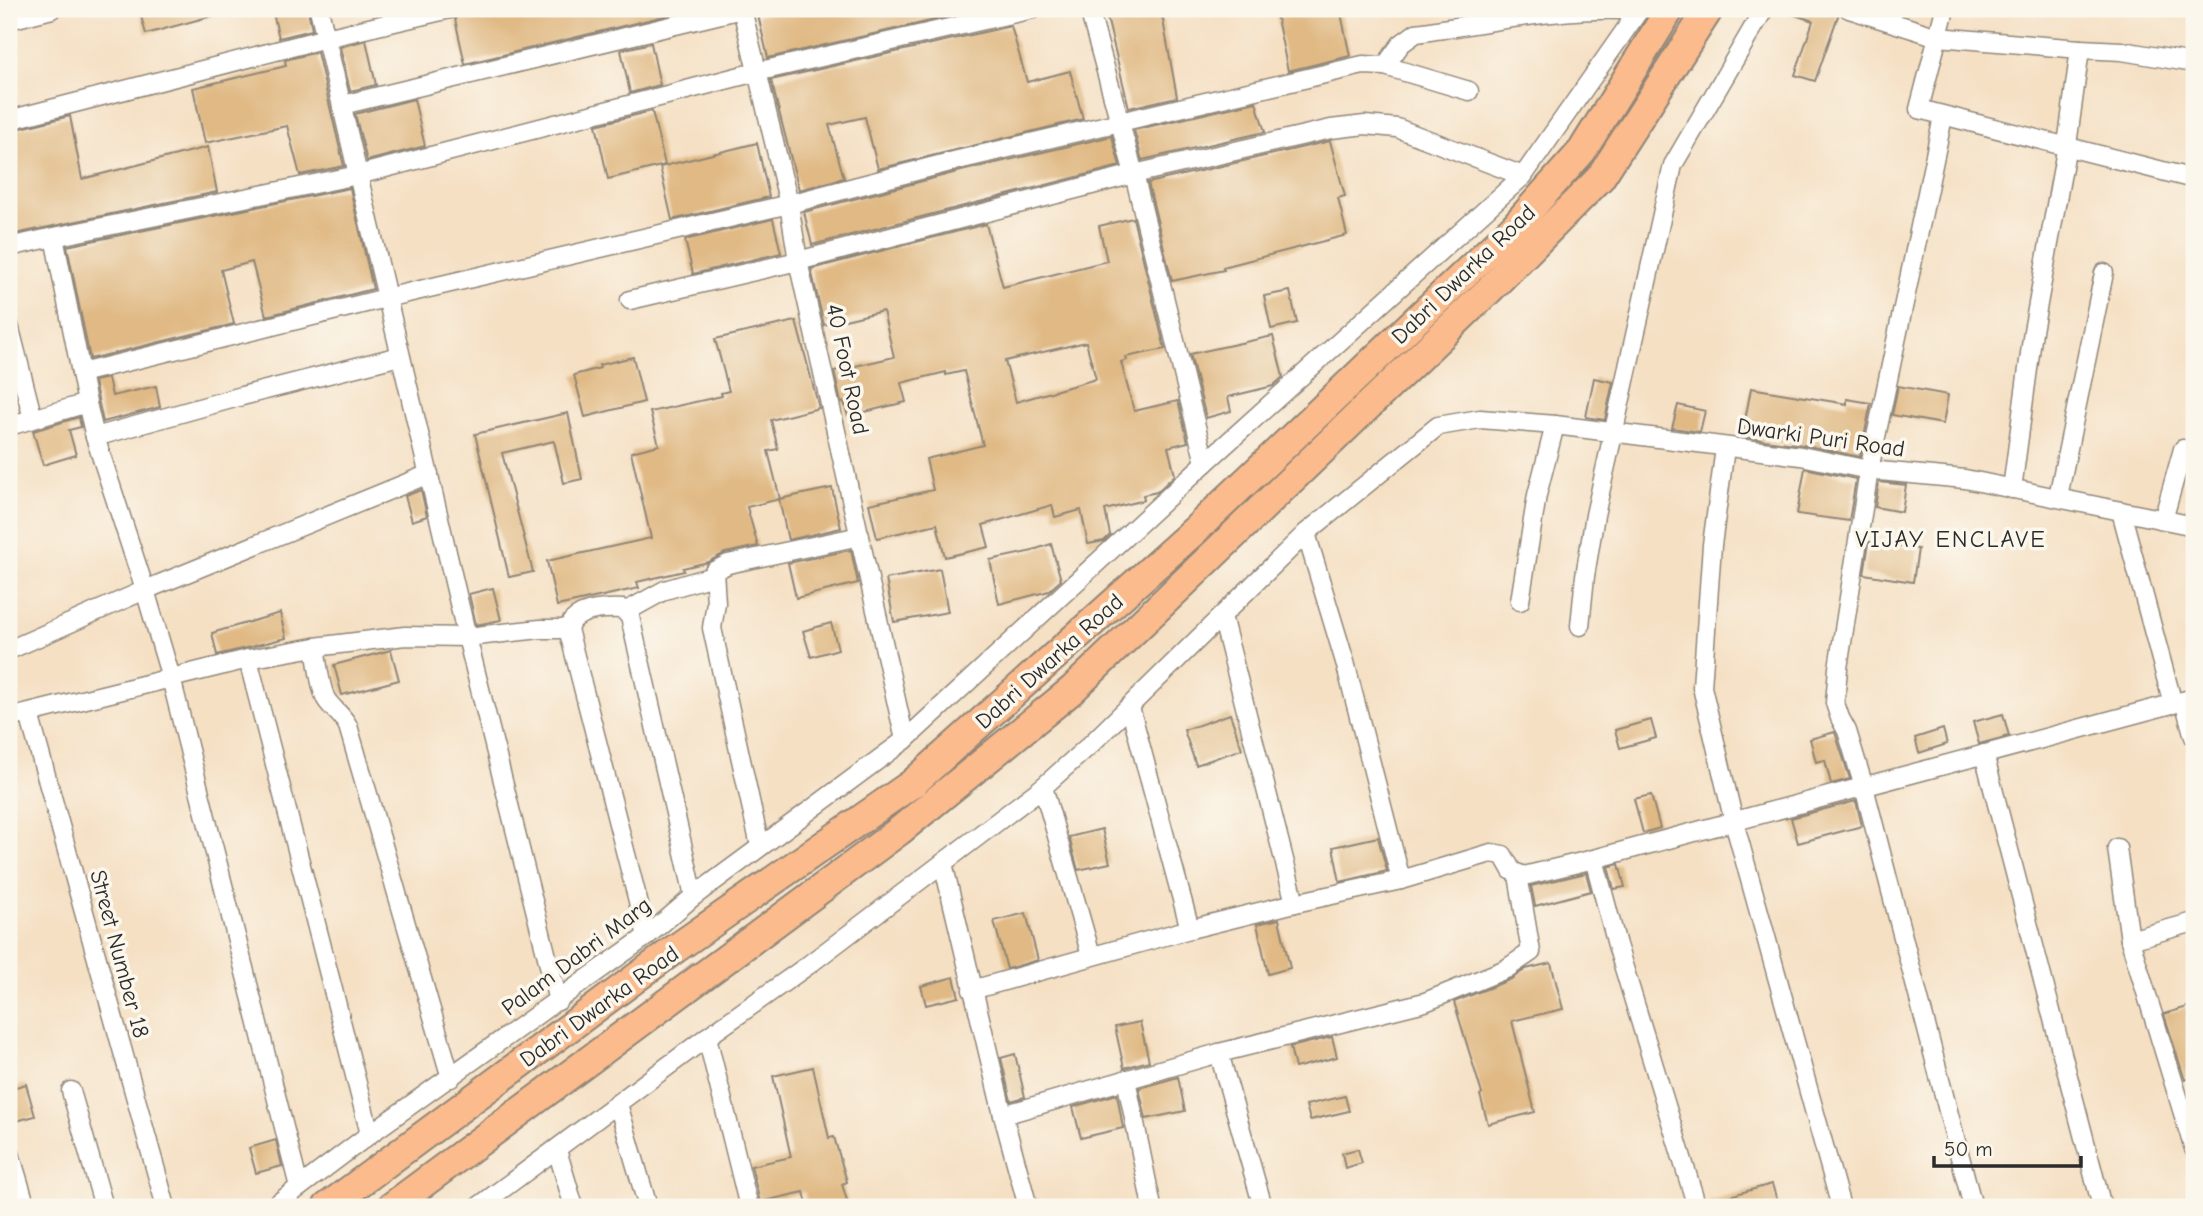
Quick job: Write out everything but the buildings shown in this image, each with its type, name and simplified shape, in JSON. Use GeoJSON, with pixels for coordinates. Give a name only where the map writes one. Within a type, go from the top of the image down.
{"type":"FeatureCollection","features":[{"type":"Feature","properties":{"kind":"main road","name":"Dabri Dwarka Road"},"geometry":{"type":"LineString","coordinates":[[327,1207],[675,950],[913,783],[1194,531],[1514,227],[1582,151],[1670,9]]}},
{"type":"Feature","properties":{"kind":"main road","name":"Dabri Dwarka Road"},"geometry":{"type":"LineString","coordinates":[[391,1207],[899,831],[1072,690],[1488,291],[1600,178],[1709,9]]}},
{"type":"Feature","properties":{"kind":"street"},"geometry":{"type":"LineString","coordinates":[[9,20],[52,9]]}},
{"type":"Feature","properties":{"kind":"street"},"geometry":{"type":"LineString","coordinates":[[320,9],[467,636],[558,1001]]}},
{"type":"Feature","properties":{"kind":"street"},"geometry":{"type":"LineString","coordinates":[[9,120],[326,38],[450,9]]}},
{"type":"Feature","properties":{"kind":"street"},"geometry":{"type":"LineString","coordinates":[[342,105],[742,9]]}},
{"type":"Feature","properties":{"kind":"street","name":"40 Foot Road"},"geometry":{"type":"LineString","coordinates":[[742,9],[755,72],[789,204],[798,261],[905,740]]}},
{"type":"Feature","properties":{"kind":"street"},"geometry":{"type":"LineString","coordinates":[[9,247],[358,175],[755,72],[1033,9]]}},
{"type":"Feature","properties":{"kind":"street"},"geometry":{"type":"LineString","coordinates":[[1089,9],[1205,463]]}},
{"type":"Feature","properties":{"kind":"street"},"geometry":{"type":"LineString","coordinates":[[1580,626],[1592,527],[1673,165],[1764,9]]}},
{"type":"Feature","properties":{"kind":"street"},"geometry":{"type":"LineString","coordinates":[[1849,9],[1938,37],[2122,51],[2194,63]]}},
{"type":"Feature","properties":{"kind":"street"},"geometry":{"type":"LineString","coordinates":[[1945,9],[1919,109],[1943,117],[2068,139],[2194,179]]}},
{"type":"Feature","properties":{"kind":"street"},"geometry":{"type":"LineString","coordinates":[[1385,66],[1401,44],[1416,33],[1572,12],[1639,10]]}},
{"type":"Feature","properties":{"kind":"street","name":"Palam Dabri Marg"},"geometry":{"type":"LineString","coordinates":[[273,1207],[646,936],[760,846],[905,740],[1205,463],[1523,176],[1639,10]]}},
{"type":"Feature","properties":{"kind":"street"},"geometry":{"type":"LineString","coordinates":[[2012,489],[2033,331],[2068,139],[2080,49]]}},
{"type":"Feature","properties":{"kind":"street"},"geometry":{"type":"LineString","coordinates":[[81,373],[386,298],[789,204],[958,160],[1363,65],[1385,66],[1469,91]]}},
{"type":"Feature","properties":{"kind":"street"},"geometry":{"type":"LineString","coordinates":[[1943,117],[1868,470],[1841,642],[1835,703],[1847,731],[1864,787],[1973,1207]]}},
{"type":"Feature","properties":{"kind":"street"},"geometry":{"type":"LineString","coordinates":[[629,300],[798,261],[1133,174],[1331,129],[1364,125],[1397,128],[1523,176]]}},
{"type":"Feature","properties":{"kind":"street"},"geometry":{"type":"LineString","coordinates":[[54,237],[95,437],[171,678],[299,1187]]}},
{"type":"Feature","properties":{"kind":"street"},"geometry":{"type":"LineString","coordinates":[[2058,497],[2105,273]]}},
{"type":"Feature","properties":{"kind":"street"},"geometry":{"type":"LineString","coordinates":[[9,325],[33,419]]}},
{"type":"Feature","properties":{"kind":"street"},"geometry":{"type":"LineString","coordinates":[[95,437],[400,356]]}},
{"type":"Feature","properties":{"kind":"street"},"geometry":{"type":"LineString","coordinates":[[9,426],[87,402]]}},
{"type":"Feature","properties":{"kind":"street","name":"Dwarki Puri Road"},"geometry":{"type":"LineString","coordinates":[[1306,533],[1438,426],[1480,419],[1612,432],[1801,456],[1868,470],[1965,479],[2194,526]]}},
{"type":"Feature","properties":{"kind":"street"},"geometry":{"type":"LineString","coordinates":[[1520,601],[1536,495],[1555,425]]}},
{"type":"Feature","properties":{"kind":"street"},"geometry":{"type":"LineString","coordinates":[[1725,448],[1712,545],[1702,687],[1734,822],[1841,1207]]}},
{"type":"Feature","properties":{"kind":"street"},"geometry":{"type":"LineString","coordinates":[[2163,520],[2183,449]]}},
{"type":"Feature","properties":{"kind":"street"},"geometry":{"type":"LineString","coordinates":[[9,650],[145,590],[429,474]]}},
{"type":"Feature","properties":{"kind":"street"},"geometry":{"type":"LineString","coordinates":[[2121,511],[2194,737]]}},
{"type":"Feature","properties":{"kind":"street"},"geometry":{"type":"LineString","coordinates":[[478,1207],[798,973],[1043,787],[1130,707],[1306,533],[1345,662],[1401,880]]}},
{"type":"Feature","properties":{"kind":"street"},"geometry":{"type":"LineString","coordinates":[[760,846],[712,628],[716,603],[713,576],[716,568],[728,564],[860,536]]}},
{"type":"Feature","properties":{"kind":"street"},"geometry":{"type":"LineString","coordinates":[[646,936],[568,629],[573,618],[580,614],[612,608],[627,611],[665,590],[713,576]]}},
{"type":"Feature","properties":{"kind":"street"},"geometry":{"type":"LineString","coordinates":[[627,611],[694,896]]}},
{"type":"Feature","properties":{"kind":"street"},"geometry":{"type":"LineString","coordinates":[[1222,616],[1295,903]]}},
{"type":"Feature","properties":{"kind":"street"},"geometry":{"type":"LineString","coordinates":[[9,718],[248,659],[315,647],[405,636],[467,636],[568,629]]}},
{"type":"Feature","properties":{"kind":"street"},"geometry":{"type":"LineString","coordinates":[[315,647],[323,690],[328,702],[342,713],[348,726],[451,1078]]}},
{"type":"Feature","properties":{"kind":"street"},"geometry":{"type":"LineString","coordinates":[[248,659],[370,1135]]}},
{"type":"Feature","properties":{"kind":"street"},"geometry":{"type":"LineString","coordinates":[[972,990],[1190,929],[1401,880],[1497,853],[1503,855],[1512,871],[1524,876],[2184,701]]}},
{"type":"Feature","properties":{"kind":"street"},"geometry":{"type":"LineString","coordinates":[[1130,707],[1190,929]]}},
{"type":"Feature","properties":{"kind":"street","name":"Street Number 18"},"geometry":{"type":"LineString","coordinates":[[29,714],[166,1207]]}},
{"type":"Feature","properties":{"kind":"street"},"geometry":{"type":"LineString","coordinates":[[1984,754],[2102,1207]]}},
{"type":"Feature","properties":{"kind":"street"},"geometry":{"type":"LineString","coordinates":[[1043,787],[1091,955]]}},
{"type":"Feature","properties":{"kind":"street"},"geometry":{"type":"LineString","coordinates":[[2117,848],[2130,940],[2194,1149]]}},
{"type":"Feature","properties":{"kind":"street"},"geometry":{"type":"LineString","coordinates":[[1594,859],[1621,958],[1697,1207]]}},
{"type":"Feature","properties":{"kind":"street"},"geometry":{"type":"LineString","coordinates":[[943,863],[972,990],[1028,1207]]}},
{"type":"Feature","properties":{"kind":"street"},"geometry":{"type":"LineString","coordinates":[[1003,1115],[1219,1053],[1425,1002],[1521,960],[1531,952],[1518,875]]}},
{"type":"Feature","properties":{"kind":"street"},"geometry":{"type":"LineString","coordinates":[[2130,940],[2194,922]]}},
{"type":"Feature","properties":{"kind":"street"},"geometry":{"type":"LineString","coordinates":[[707,1037],[749,1207]]}},
{"type":"Feature","properties":{"kind":"street"},"geometry":{"type":"LineString","coordinates":[[1219,1053],[1263,1207]]}},
{"type":"Feature","properties":{"kind":"street"},"geometry":{"type":"LineString","coordinates":[[1126,1079],[1152,1207]]}},
{"type":"Feature","properties":{"kind":"street"},"geometry":{"type":"LineString","coordinates":[[71,1091],[104,1207]]}},
{"type":"Feature","properties":{"kind":"street"},"geometry":{"type":"LineString","coordinates":[[618,1104],[648,1207]]}},
{"type":"Feature","properties":{"kind":"street"},"geometry":{"type":"LineString","coordinates":[[9,1150],[26,1207]]}},
{"type":"Feature","properties":{"kind":"street"},"geometry":{"type":"LineString","coordinates":[[557,1150],[575,1207]]}},
{"type":"Feature","properties":{"kind":"tunnel"},"geometry":{"type":"LineString","coordinates":[[675,949],[699,979]]}},
{"type":"Feature","properties":{"kind":"district","name":"VIJAY ENCLAVE"},"geometry":{"type":"Point","coordinates":[1951,539]}}]}
